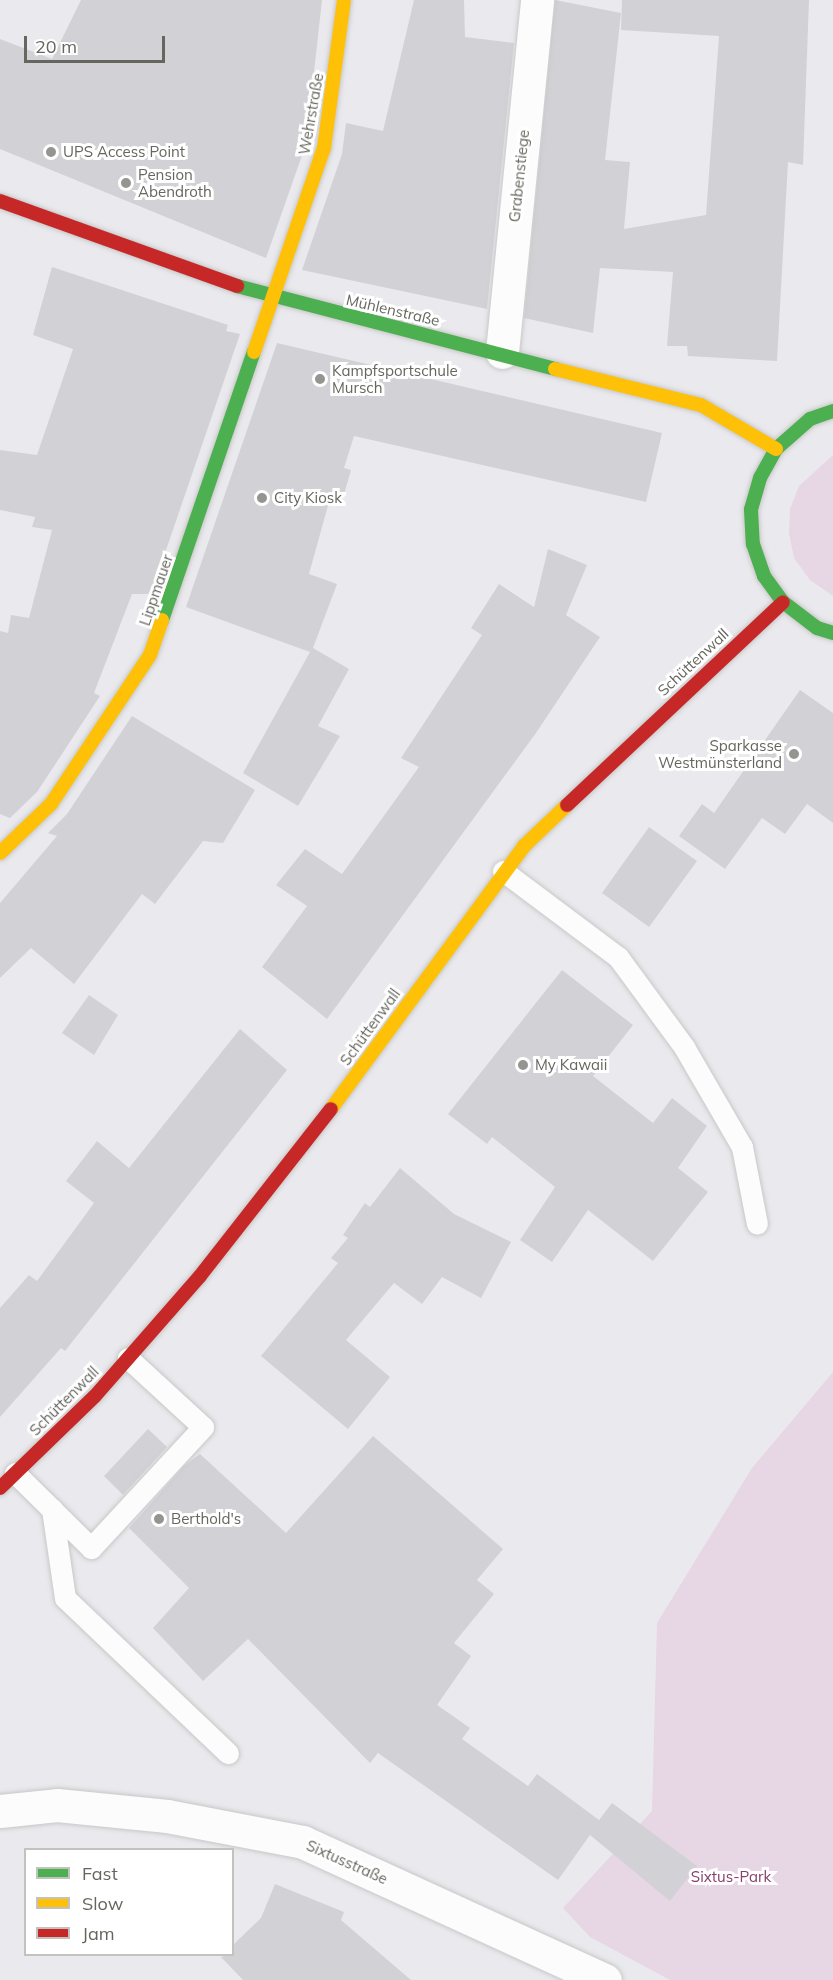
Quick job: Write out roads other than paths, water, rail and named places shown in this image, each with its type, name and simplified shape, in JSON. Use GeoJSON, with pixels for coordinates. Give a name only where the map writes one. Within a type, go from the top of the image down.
{"type":"FeatureCollection","features":[{"type":"Feature","properties":{"kind":"street","name":"Wehrstraße"},"geometry":{"type":"LineString","coordinates":[[274,299],[324,148],[345,0]]}},
{"type":"Feature","properties":{"kind":"street","name":"Grabenstiege"},"geometry":{"type":"LineString","coordinates":[[501,352],[537,0]]}},
{"type":"Feature","properties":{"kind":"street","name":"Mühlenstraße"},"geometry":{"type":"LineString","coordinates":[[0,201],[274,299],[501,352],[701,405],[776,449]]}},
{"type":"Feature","properties":{"kind":"street","name":"Lippmauer"},"geometry":{"type":"LineString","coordinates":[[0,853],[51,804],[150,655],[274,299]]}},
{"type":"Feature","properties":{"kind":"street"},"geometry":{"type":"LineString","coordinates":[[833,411],[810,419],[776,449],[760,478],[751,510],[753,544],[764,576],[783,603],[817,628],[833,633]]}},
{"type":"Feature","properties":{"kind":"street","name":"Schüttenwall"},"geometry":{"type":"LineString","coordinates":[[8,1480],[128,1358],[200,1276],[336,1103],[503,871],[524,846],[783,603]]}},
{"type":"Feature","properties":{"kind":"street","name":"Sixtusstraße"},"geometry":{"type":"LineString","coordinates":[[0,1811],[57,1805],[112,1810],[303,1842],[605,1980]]}},
{"type":"Feature","properties":{"kind":"lane"},"geometry":{"type":"LineString","coordinates":[[503,871],[618,957],[684,1047],[742,1147],[757,1224]]}},
{"type":"Feature","properties":{"kind":"lane"},"geometry":{"type":"LineString","coordinates":[[8,1480],[52,1509],[92,1548],[203,1427],[128,1358]]}},
{"type":"Feature","properties":{"kind":"lane"},"geometry":{"type":"LineString","coordinates":[[52,1509],[66,1598],[228,1753]]}},
{"type":"Feature","properties":{"kind":"place","name":"UPS Access Point"},"geometry":{"type":"Point","coordinates":[51,152]}},
{"type":"Feature","properties":{"kind":"place","name":"Pension Abendroth"},"geometry":{"type":"Point","coordinates":[126,183]}},
{"type":"Feature","properties":{"kind":"place","name":"Kampfsportschule Mursch"},"geometry":{"type":"Point","coordinates":[320,379]}},
{"type":"Feature","properties":{"kind":"place","name":"City Kiosk"},"geometry":{"type":"Point","coordinates":[262,498]}},
{"type":"Feature","properties":{"kind":"place","name":"Sparkasse Westmünsterland"},"geometry":{"type":"Point","coordinates":[794,754]}},
{"type":"Feature","properties":{"kind":"place","name":"My Kawaii"},"geometry":{"type":"Point","coordinates":[523,1065]}},
{"type":"Feature","properties":{"kind":"place","name":"Berthold's"},"geometry":{"type":"Point","coordinates":[159,1519]}},
{"type":"Feature","properties":{"kind":"park label","name":"Sixtus-Park"},"geometry":{"type":"Point","coordinates":[731,1877]}}]}
